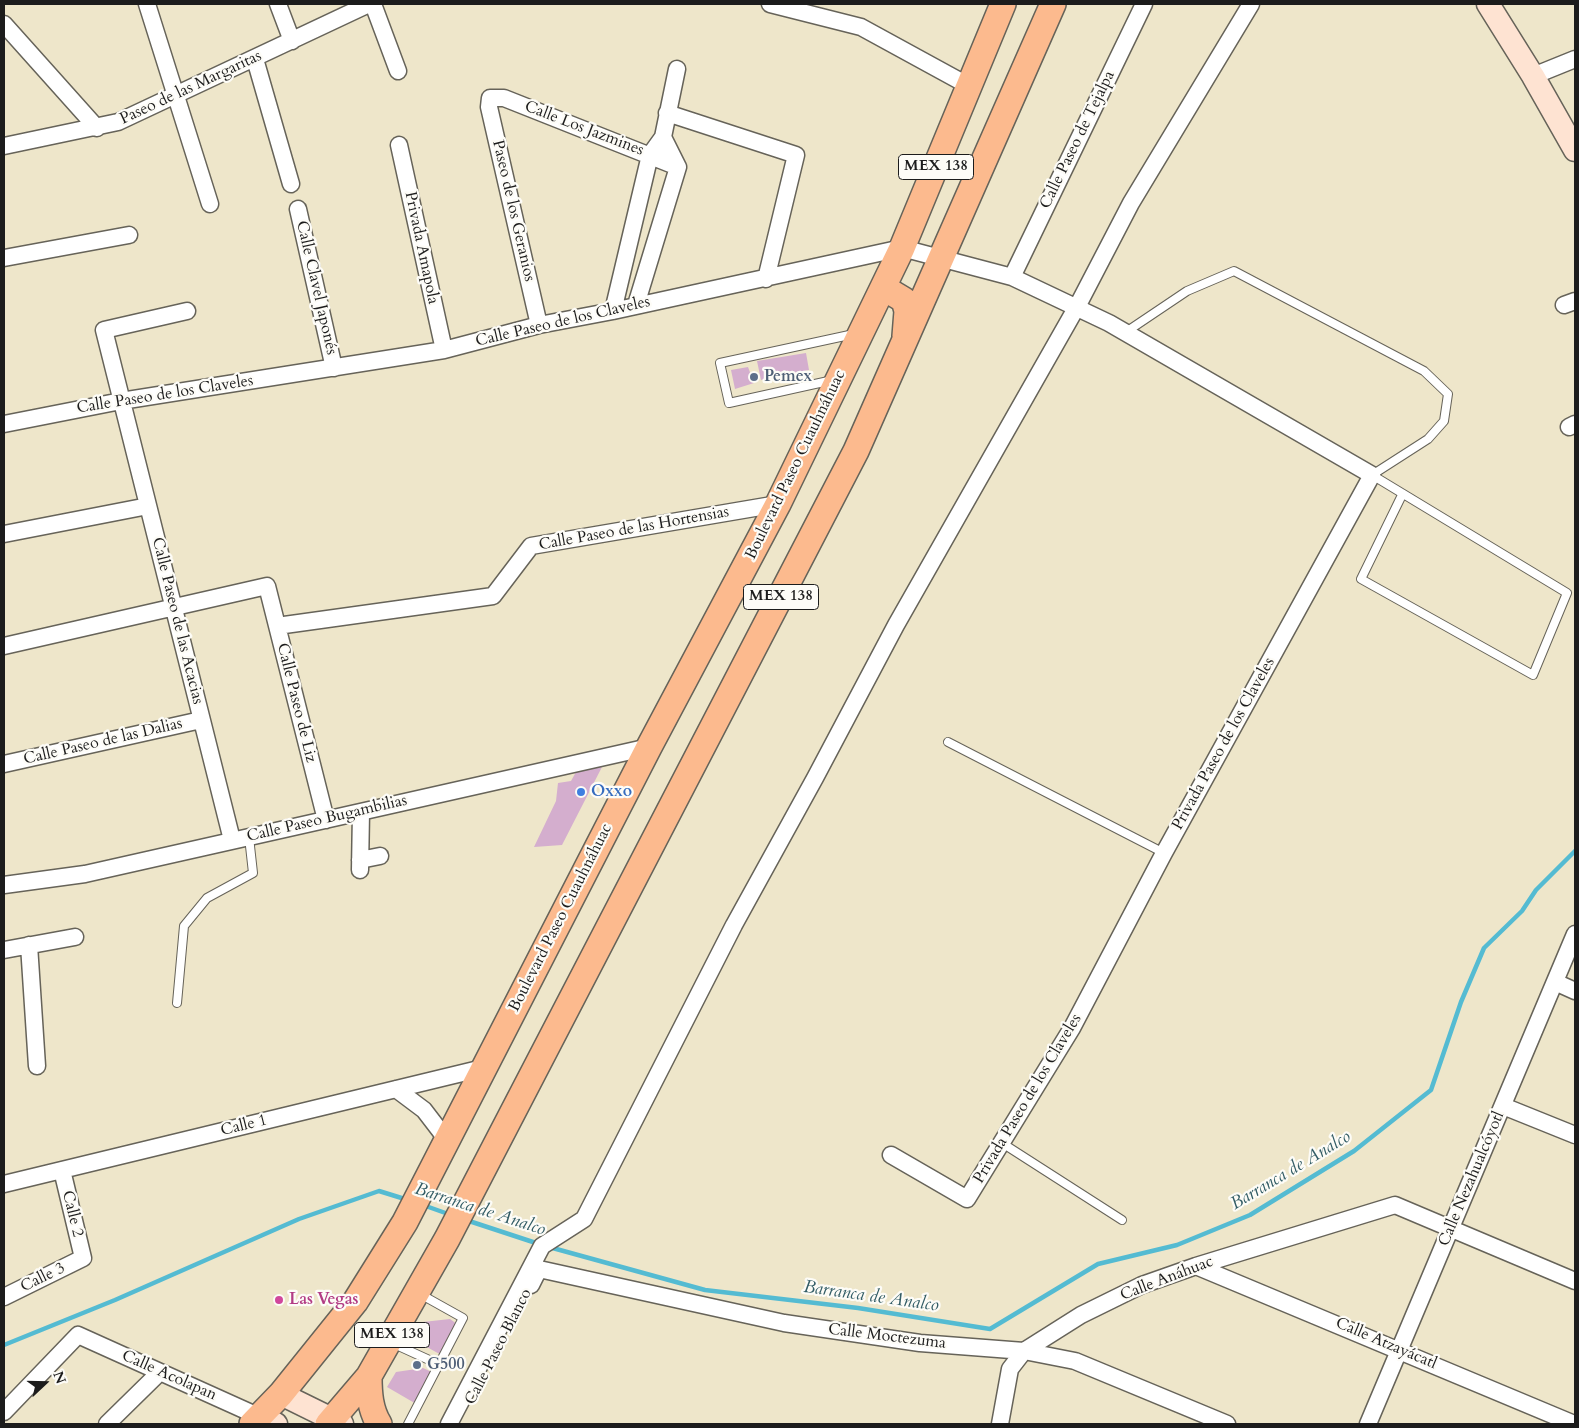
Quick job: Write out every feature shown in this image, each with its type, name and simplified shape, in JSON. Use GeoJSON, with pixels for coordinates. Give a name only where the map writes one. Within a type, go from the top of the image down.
{"type":"FeatureCollection","features":[{"type":"Feature","properties":{"kind":"main road","name":"Boulevard Paseo Cuauhnáhuac"},"geometry":{"type":"LineString","coordinates":[[263,1422],[281,1394],[355,1302],[405,1222],[649,747],[778,504],[902,248],[1003,4]]}},
{"type":"Feature","properties":{"kind":"main road","name":"MEX 138"},"geometry":{"type":"LineString","coordinates":[[334,1423],[369,1376],[447,1239],[856,452],[944,257],[1053,4]]}},
{"type":"Feature","properties":{"kind":"main road"},"geometry":{"type":"LineString","coordinates":[[884,288],[904,300],[907,310],[904,346]]}},
{"type":"Feature","properties":{"kind":"main road"},"geometry":{"type":"LineString","coordinates":[[369,1376],[374,1416],[378,1424]]}},
{"type":"Feature","properties":{"kind":"street"},"geometry":{"type":"LineString","coordinates":[[147,4],[174,96],[210,204]]}},
{"type":"Feature","properties":{"kind":"street"},"geometry":{"type":"LineString","coordinates":[[278,4],[292,41]]}},
{"type":"Feature","properties":{"kind":"street","name":"Paseo de las Margaritas"},"geometry":{"type":"LineString","coordinates":[[4,146],[97,128],[118,122],[369,4]]}},
{"type":"Feature","properties":{"kind":"street"},"geometry":{"type":"LineString","coordinates":[[373,4],[398,71]]}},
{"type":"Feature","properties":{"kind":"street"},"geometry":{"type":"LineString","coordinates":[[770,4],[861,27],[969,86]]}},
{"type":"Feature","properties":{"kind":"street","name":"Calle Paseo de Tejalpa"},"geometry":{"type":"LineString","coordinates":[[1012,277],[1144,4]]}},
{"type":"Feature","properties":{"kind":"street"},"geometry":{"type":"LineString","coordinates":[[449,1424],[542,1246],[584,1219],[734,925],[896,625],[1076,308],[1131,203],[1252,4]]}},
{"type":"Feature","properties":{"kind":"street"},"geometry":{"type":"LineString","coordinates":[[1488,4],[1533,76],[1575,150]]}},
{"type":"Feature","properties":{"kind":"street"},"geometry":{"type":"LineString","coordinates":[[6,29],[97,128]]}},
{"type":"Feature","properties":{"kind":"street"},"geometry":{"type":"LineString","coordinates":[[254,59],[291,184]]}},
{"type":"Feature","properties":{"kind":"street"},"geometry":{"type":"LineString","coordinates":[[1533,76],[1575,59]]}},
{"type":"Feature","properties":{"kind":"street"},"geometry":{"type":"LineString","coordinates":[[614,311],[650,155],[663,137],[676,69]]}},
{"type":"Feature","properties":{"kind":"street","name":"Calle Los Jazmines"},"geometry":{"type":"LineString","coordinates":[[490,98],[504,98],[678,166]]}},
{"type":"Feature","properties":{"kind":"street","name":"Paseo de los Geranios"},"geometry":{"type":"LineString","coordinates":[[490,98],[488,107],[539,325]]}},
{"type":"Feature","properties":{"kind":"street"},"geometry":{"type":"LineString","coordinates":[[667,113],[796,155],[766,279]]}},
{"type":"Feature","properties":{"kind":"street"},"geometry":{"type":"LineString","coordinates":[[636,305],[678,166],[663,137]]}},
{"type":"Feature","properties":{"kind":"street","name":"Privada Amapola"},"geometry":{"type":"LineString","coordinates":[[399,145],[444,350]]}},
{"type":"Feature","properties":{"kind":"street","name":"Calle Clavel Japonés"},"geometry":{"type":"LineString","coordinates":[[298,209],[334,368]]}},
{"type":"Feature","properties":{"kind":"street"},"geometry":{"type":"LineString","coordinates":[[4,258],[130,235]]}},
{"type":"Feature","properties":{"kind":"street","name":"Calle Paseo de los Claveles"},"geometry":{"type":"LineString","coordinates":[[4,424],[120,401],[444,350],[539,325],[766,279],[902,248],[944,257],[1012,277],[1109,322],[1126,332]]}},
{"type":"Feature","properties":{"kind":"street","name":"Calle Paseo de las Acacias"},"geometry":{"type":"LineString","coordinates":[[187,311],[104,330],[120,401],[232,840]]}},
{"type":"Feature","properties":{"kind":"street"},"geometry":{"type":"LineString","coordinates":[[1126,332],[1372,475]]}},
{"type":"Feature","properties":{"kind":"street","name":"Privada Paseo de los Claveles"},"geometry":{"type":"LineString","coordinates":[[891,1155],[967,1200],[1072,1028],[1164,854],[1372,475]]}},
{"type":"Feature","properties":{"kind":"street","name":"Calle Paseo de las Hortensias"},"geometry":{"type":"LineString","coordinates":[[277,626],[493,596],[531,546],[778,504]]}},
{"type":"Feature","properties":{"kind":"street"},"geometry":{"type":"LineString","coordinates":[[4,534],[148,506]]}},
{"type":"Feature","properties":{"kind":"street","name":"Calle Paseo de Liz"},"geometry":{"type":"LineString","coordinates":[[173,608],[267,586],[326,820]]}},
{"type":"Feature","properties":{"kind":"street"},"geometry":{"type":"LineString","coordinates":[[4,646],[173,608]]}},
{"type":"Feature","properties":{"kind":"street","name":"Calle Paseo de las Dalias"},"geometry":{"type":"LineString","coordinates":[[4,764],[202,720]]}},
{"type":"Feature","properties":{"kind":"street","name":"Calle Paseo Bugambilias"},"geometry":{"type":"LineString","coordinates":[[4,885],[85,874],[649,747]]}},
{"type":"Feature","properties":{"kind":"street"},"geometry":{"type":"LineString","coordinates":[[361,812],[360,865],[380,856]]}},
{"type":"Feature","properties":{"kind":"street","name":"Calle Nezahualcóyotl"},"geometry":{"type":"LineString","coordinates":[[1368,1424],[1575,934]]}},
{"type":"Feature","properties":{"kind":"street"},"geometry":{"type":"LineString","coordinates":[[4,950],[75,937]]}},
{"type":"Feature","properties":{"kind":"street"},"geometry":{"type":"LineString","coordinates":[[29,945],[37,1066]]}},
{"type":"Feature","properties":{"kind":"street"},"geometry":{"type":"LineString","coordinates":[[1555,982],[1575,991]]}},
{"type":"Feature","properties":{"kind":"street","name":"Calle 1"},"geometry":{"type":"LineString","coordinates":[[4,1184],[483,1068]]}},
{"type":"Feature","properties":{"kind":"street"},"geometry":{"type":"LineString","coordinates":[[396,1089],[424,1110],[444,1146]]}},
{"type":"Feature","properties":{"kind":"street"},"geometry":{"type":"LineString","coordinates":[[1502,1106],[1575,1135]]}},
{"type":"Feature","properties":{"kind":"street","name":"Calle 2"},"geometry":{"type":"LineString","coordinates":[[62,1170],[83,1258]]}},
{"type":"Feature","properties":{"kind":"street","name":"Calle Anáhuac"},"geometry":{"type":"LineString","coordinates":[[1000,1424],[1010,1369],[1024,1350],[1090,1311],[1142,1286],[1196,1266],[1395,1205],[1451,1228]]}},
{"type":"Feature","properties":{"kind":"street"},"geometry":{"type":"LineString","coordinates":[[1451,1228],[1575,1281]]}},
{"type":"Feature","properties":{"kind":"street","name":"Calle 3"},"geometry":{"type":"LineString","coordinates":[[4,1297],[83,1258]]}},
{"type":"Feature","properties":{"kind":"street","name":"Calle Atzayácatl"},"geometry":{"type":"LineString","coordinates":[[1196,1266],[1574,1424]]}},
{"type":"Feature","properties":{"kind":"street","name":"Calle Moctezuma"},"geometry":{"type":"LineString","coordinates":[[539,1269],[784,1323],[920,1343],[1024,1350],[1076,1361],[1228,1424]]}},
{"type":"Feature","properties":{"kind":"street","name":"Calle Paseo Blanco"},"geometry":{"type":"LineString","coordinates":[[459,1424],[539,1269]]}},
{"type":"Feature","properties":{"kind":"street","name":"Calle Acolapan"},"geometry":{"type":"LineString","coordinates":[[4,1412],[78,1335],[263,1422]]}},
{"type":"Feature","properties":{"kind":"street"},"geometry":{"type":"LineString","coordinates":[[108,1424],[160,1372]]}},
{"type":"Feature","properties":{"kind":"street"},"geometry":{"type":"LineString","coordinates":[[281,1394],[334,1423]]}},
{"type":"Feature","properties":{"kind":"lane"},"geometry":{"type":"LineString","coordinates":[[1126,332],[1187,291],[1234,272],[1424,371],[1448,394],[1444,421],[1428,439],[1372,475],[1402,495],[1567,593],[1533,675],[1361,579],[1402,495]]}},
{"type":"Feature","properties":{"kind":"lane"},"geometry":{"type":"LineString","coordinates":[[839,378],[729,403],[720,363],[861,332]]}},
{"type":"Feature","properties":{"kind":"lane"},"geometry":{"type":"LineString","coordinates":[[948,742],[1164,854]]}},
{"type":"Feature","properties":{"kind":"lane"},"geometry":{"type":"LineString","coordinates":[[177,1003],[184,926],[207,898],[253,873],[248,837]]}},
{"type":"Feature","properties":{"kind":"lane"},"geometry":{"type":"LineString","coordinates":[[1002,1143],[1122,1220]]}},
{"type":"Feature","properties":{"kind":"lane"},"geometry":{"type":"LineString","coordinates":[[408,1424],[463,1318],[418,1292]]}},
{"type":"Feature","properties":{"kind":"lane"},"geometry":{"type":"LineString","coordinates":[[389,1341],[438,1364]]}},
{"type":"Feature","properties":{"kind":"building"},"geometry":{"type":"Polygon","coordinates":[[[806,353],[809,370],[761,380],[757,361],[806,353]]]}},
{"type":"Feature","properties":{"kind":"building"},"geometry":{"type":"Polygon","coordinates":[[[748,367],[754,383],[735,389],[731,370],[748,367]]]}},
{"type":"Feature","properties":{"kind":"building"},"geometry":{"type":"Polygon","coordinates":[[[603,765],[562,845],[534,847],[556,801],[558,783],[571,781],[576,772],[603,765]]]}},
{"type":"Feature","properties":{"kind":"building"},"geometry":{"type":"Polygon","coordinates":[[[450,1319],[461,1327],[445,1357],[414,1340],[423,1322],[450,1319]]]}},
{"type":"Feature","properties":{"kind":"building"},"geometry":{"type":"Polygon","coordinates":[[[423,1368],[436,1374],[418,1405],[387,1387],[396,1372],[423,1368]]]}},
{"type":"Feature","properties":{"kind":"waterway","name":"Barranca de Analco"},"geometry":{"type":"LineString","coordinates":[[549,1247],[705,1290],[858,1308],[990,1329],[1098,1264],[1177,1245],[1250,1215],[1354,1151],[1431,1090],[1461,1002],[1484,948],[1522,911],[1536,890],[1575,851]]}},
{"type":"Feature","properties":{"kind":"waterway","name":"Barranca de Analco"},"geometry":{"type":"LineString","coordinates":[[4,1345],[115,1300],[299,1219],[379,1191],[408,1200]]}},
{"type":"Feature","properties":{"kind":"waterway","name":"Barranca de Analco"},"geometry":{"type":"LineString","coordinates":[[423,1205],[451,1215]]}},
{"type":"Feature","properties":{"kind":"waterway","name":"Barranca de Analco"},"geometry":{"type":"LineString","coordinates":[[466,1220],[539,1244]]}},
{"type":"Feature","properties":{"kind":"place","name":"Pemex"},"geometry":{"type":"Point","coordinates":[754,377]}},
{"type":"Feature","properties":{"kind":"place","name":"Oxxo"},"geometry":{"type":"Point","coordinates":[581,792]}},
{"type":"Feature","properties":{"kind":"place","name":"Las Vegas"},"geometry":{"type":"Point","coordinates":[279,1300]}},
{"type":"Feature","properties":{"kind":"place","name":"G500"},"geometry":{"type":"Point","coordinates":[417,1365]}}]}
